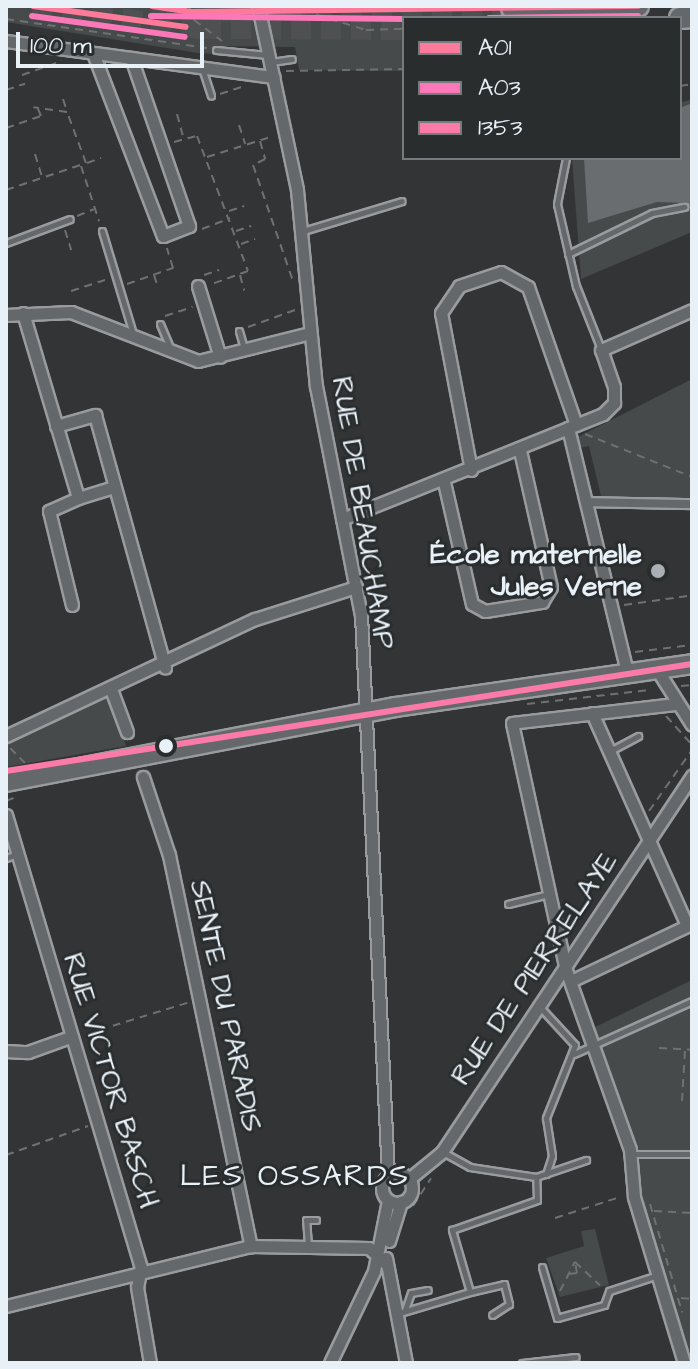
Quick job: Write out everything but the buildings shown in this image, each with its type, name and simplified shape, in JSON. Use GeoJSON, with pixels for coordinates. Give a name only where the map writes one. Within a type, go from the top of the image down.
{"type":"FeatureCollection","features":[{"type":"Feature","properties":{"kind":"highway"},"geometry":{"type":"LineString","coordinates":[[512,8],[638,6]]}},
{"type":"Feature","properties":{"kind":"main road"},"geometry":{"type":"LineString","coordinates":[[6,782],[82,764],[626,663],[656,668],[692,664]]}},
{"type":"Feature","properties":{"kind":"main road"},"geometry":{"type":"LineString","coordinates":[[6,771],[82,764]]}},
{"type":"Feature","properties":{"kind":"street","name":"RUE DE BEAUCHAMP"},"geometry":{"type":"LineString","coordinates":[[258,6],[286,132],[302,231],[310,333],[356,587],[388,1176],[382,1186],[395,1201]]}},
{"type":"Feature","properties":{"kind":"street"},"geometry":{"type":"LineString","coordinates":[[6,41],[202,68],[272,67]]}},
{"type":"Feature","properties":{"kind":"street"},"geometry":{"type":"LineString","coordinates":[[93,53],[163,236],[189,226],[131,58]]}},
{"type":"Feature","properties":{"kind":"street"},"geometry":{"type":"LineString","coordinates":[[471,470],[441,313],[459,286],[501,272],[528,287],[572,427],[585,502],[626,663]]}},
{"type":"Feature","properties":{"kind":"street"},"geometry":{"type":"LineString","coordinates":[[198,287],[220,357]]}},
{"type":"Feature","properties":{"kind":"street"},"geometry":{"type":"LineString","coordinates":[[342,519],[520,451],[614,403],[601,350],[692,310]]}},
{"type":"Feature","properties":{"kind":"street"},"geometry":{"type":"LineString","coordinates":[[6,315],[71,312],[198,361],[310,333]]}},
{"type":"Feature","properties":{"kind":"street"},"geometry":{"type":"LineString","coordinates":[[23,313],[78,498]]}},
{"type":"Feature","properties":{"kind":"street"},"geometry":{"type":"LineString","coordinates":[[56,426],[95,415],[113,475],[110,488],[165,667]]}},
{"type":"Feature","properties":{"kind":"street"},"geometry":{"type":"LineString","coordinates":[[444,482],[472,604],[485,611],[542,602],[551,587],[520,451]]}},
{"type":"Feature","properties":{"kind":"street"},"geometry":{"type":"LineString","coordinates":[[72,605],[49,511],[110,488]]}},
{"type":"Feature","properties":{"kind":"street"},"geometry":{"type":"LineString","coordinates":[[585,502],[692,504]]}},
{"type":"Feature","properties":{"kind":"street"},"geometry":{"type":"LineString","coordinates":[[6,736],[165,667],[255,619],[356,587]]}},
{"type":"Feature","properties":{"kind":"street"},"geometry":{"type":"LineString","coordinates":[[656,668],[675,704],[692,725]]}},
{"type":"Feature","properties":{"kind":"street"},"geometry":{"type":"LineString","coordinates":[[111,689],[127,732]]}},
{"type":"Feature","properties":{"kind":"street"},"geometry":{"type":"LineString","coordinates":[[675,704],[512,723],[570,975],[630,1150],[634,1197],[684,1363]]}},
{"type":"Feature","properties":{"kind":"street"},"geometry":{"type":"LineString","coordinates":[[570,975],[690,924],[649,842],[592,713]]}},
{"type":"Feature","properties":{"kind":"street","name":"RUE DE PIERRELAYE"},"geometry":{"type":"LineString","coordinates":[[409,1179],[442,1152],[537,1005],[570,975],[692,776]]}},
{"type":"Feature","properties":{"kind":"street","name":"SENTE DU PARADIS"},"geometry":{"type":"LineString","coordinates":[[143,777],[169,855],[251,1246]]}},
{"type":"Feature","properties":{"kind":"street","name":"RUE VICTOR BASCH"},"geometry":{"type":"LineString","coordinates":[[6,815],[12,856],[99,1122],[139,1275],[150,1363]]}},
{"type":"Feature","properties":{"kind":"street"},"geometry":{"type":"LineString","coordinates":[[6,1051],[28,1052],[71,1038]]}},
{"type":"Feature","properties":{"kind":"street"},"geometry":{"type":"LineString","coordinates":[[330,1363],[381,1260],[395,1201],[410,1195],[409,1179],[388,1176]]}},
{"type":"Feature","properties":{"kind":"street"},"geometry":{"type":"LineString","coordinates":[[6,1306],[251,1246],[369,1248],[381,1260],[389,1293],[400,1313],[406,1363]]}},
{"type":"Feature","properties":{"kind":"street"},"geometry":{"type":"LineString","coordinates":[[364,1293],[380,1285],[389,1293]]}},
{"type":"Feature","properties":{"kind":"lane"},"geometry":{"type":"LineString","coordinates":[[213,49],[235,52],[272,67],[292,59]]}},
{"type":"Feature","properties":{"kind":"lane"},"geometry":{"type":"LineString","coordinates":[[202,68],[211,96]]}},
{"type":"Feature","properties":{"kind":"lane"},"geometry":{"type":"LineString","coordinates":[[566,160],[557,204],[568,254],[601,350]]}},
{"type":"Feature","properties":{"kind":"lane"},"geometry":{"type":"LineString","coordinates":[[302,231],[402,201]]}},
{"type":"Feature","properties":{"kind":"lane"},"geometry":{"type":"LineString","coordinates":[[568,254],[652,213],[684,207]]}},
{"type":"Feature","properties":{"kind":"lane"},"geometry":{"type":"LineString","coordinates":[[6,243],[70,219]]}},
{"type":"Feature","properties":{"kind":"lane"},"geometry":{"type":"LineString","coordinates":[[102,231],[134,335]]}},
{"type":"Feature","properties":{"kind":"lane"},"geometry":{"type":"LineString","coordinates":[[160,324],[172,352]]}},
{"type":"Feature","properties":{"kind":"lane"},"geometry":{"type":"LineString","coordinates":[[239,331],[245,350]]}},
{"type":"Feature","properties":{"kind":"lane"},"geometry":{"type":"LineString","coordinates":[[609,751],[638,736]]}},
{"type":"Feature","properties":{"kind":"lane"},"geometry":{"type":"LineString","coordinates":[[508,904],[549,894]]}},
{"type":"Feature","properties":{"kind":"lane"},"geometry":{"type":"LineString","coordinates":[[574,1054],[692,1002]]}},
{"type":"Feature","properties":{"kind":"lane"},"geometry":{"type":"LineString","coordinates":[[537,1005],[568,1031],[574,1054],[548,1107],[546,1174]]}},
{"type":"Feature","properties":{"kind":"lane"},"geometry":{"type":"LineString","coordinates":[[630,1150],[692,1154]]}},
{"type":"Feature","properties":{"kind":"lane"},"geometry":{"type":"LineString","coordinates":[[442,1152],[470,1167],[536,1177],[586,1160]]}},
{"type":"Feature","properties":{"kind":"lane"},"geometry":{"type":"LineString","coordinates":[[470,1292],[452,1230],[533,1205],[536,1177]]}},
{"type":"Feature","properties":{"kind":"lane"},"geometry":{"type":"LineString","coordinates":[[308,1247],[306,1220],[316,1220]]}},
{"type":"Feature","properties":{"kind":"lane"},"geometry":{"type":"LineString","coordinates":[[542,1267],[557,1318],[604,1305],[609,1291],[659,1275]]}},
{"type":"Feature","properties":{"kind":"lane"},"geometry":{"type":"LineString","coordinates":[[400,1313],[504,1284],[509,1304],[492,1315]]}},
{"type":"Feature","properties":{"kind":"lane"},"geometry":{"type":"LineString","coordinates":[[400,1313],[411,1293],[428,1290]]}},
{"type":"Feature","properties":{"kind":"lane"},"geometry":{"type":"LineString","coordinates":[[522,1363],[576,1357]]}},
{"type":"Feature","properties":{"kind":"path"},"geometry":{"type":"LineString","coordinates":[[189,6],[194,20],[235,52]]}},
{"type":"Feature","properties":{"kind":"path"},"geometry":{"type":"LineString","coordinates":[[289,6],[366,30],[402,29]]}},
{"type":"Feature","properties":{"kind":"path"},"geometry":{"type":"LineString","coordinates":[[6,19],[213,49]]}},
{"type":"Feature","properties":{"kind":"path"},"geometry":{"type":"LineString","coordinates":[[109,42],[110,33]]}},
{"type":"Feature","properties":{"kind":"path"},"geometry":{"type":"LineString","coordinates":[[22,75],[67,60],[69,50]]}},
{"type":"Feature","properties":{"kind":"path"},"geometry":{"type":"LineString","coordinates":[[272,67],[402,69]]}},
{"type":"Feature","properties":{"kind":"path"},"geometry":{"type":"LineString","coordinates":[[6,90],[25,84]]}},
{"type":"Feature","properties":{"kind":"path"},"geometry":{"type":"LineString","coordinates":[[211,96],[244,87]]}},
{"type":"Feature","properties":{"kind":"path"},"geometry":{"type":"LineString","coordinates":[[63,99],[86,163]]}},
{"type":"Feature","properties":{"kind":"path"},"geometry":{"type":"LineString","coordinates":[[33,107],[67,112]]}},
{"type":"Feature","properties":{"kind":"path"},"geometry":{"type":"LineString","coordinates":[[6,128],[41,116],[38,108]]}},
{"type":"Feature","properties":{"kind":"path"},"geometry":{"type":"LineString","coordinates":[[177,114],[183,138]]}},
{"type":"Feature","properties":{"kind":"path"},"geometry":{"type":"LineString","coordinates":[[239,125],[245,145]]}},
{"type":"Feature","properties":{"kind":"path"},"geometry":{"type":"LineString","coordinates":[[206,157],[286,132]]}},
{"type":"Feature","properties":{"kind":"path"},"geometry":{"type":"LineString","coordinates":[[162,146],[197,136],[231,218],[248,271],[198,287]]}},
{"type":"Feature","properties":{"kind":"path"},"geometry":{"type":"LineString","coordinates":[[260,141],[265,159],[253,165],[296,289]]}},
{"type":"Feature","properties":{"kind":"path"},"geometry":{"type":"LineString","coordinates":[[35,154],[43,178]]}},
{"type":"Feature","properties":{"kind":"path"},"geometry":{"type":"LineString","coordinates":[[6,190],[101,158]]}},
{"type":"Feature","properties":{"kind":"path"},"geometry":{"type":"LineString","coordinates":[[80,165],[102,231]]}},
{"type":"Feature","properties":{"kind":"path"},"geometry":{"type":"LineString","coordinates":[[228,212],[244,206]]}},
{"type":"Feature","properties":{"kind":"path"},"geometry":{"type":"LineString","coordinates":[[70,219],[95,208]]}},
{"type":"Feature","properties":{"kind":"path"},"geometry":{"type":"LineString","coordinates":[[189,226],[192,233],[231,218]]}},
{"type":"Feature","properties":{"kind":"path"},"geometry":{"type":"LineString","coordinates":[[62,222],[71,250]]}},
{"type":"Feature","properties":{"kind":"path"},"geometry":{"type":"LineString","coordinates":[[235,231],[251,226]]}},
{"type":"Feature","properties":{"kind":"path"},"geometry":{"type":"LineString","coordinates":[[118,287],[173,268],[163,236]]}},
{"type":"Feature","properties":{"kind":"path"},"geometry":{"type":"LineString","coordinates":[[240,244],[255,239]]}},
{"type":"Feature","properties":{"kind":"path"},"geometry":{"type":"LineString","coordinates":[[154,274],[157,284]]}},
{"type":"Feature","properties":{"kind":"path"},"geometry":{"type":"LineString","coordinates":[[239,274],[244,290]]}},
{"type":"Feature","properties":{"kind":"path"},"geometry":{"type":"LineString","coordinates":[[71,291],[116,277]]}},
{"type":"Feature","properties":{"kind":"path"},"geometry":{"type":"LineString","coordinates":[[160,324],[159,318],[203,304]]}},
{"type":"Feature","properties":{"kind":"path"},"geometry":{"type":"LineString","coordinates":[[239,331],[301,304]]}},
{"type":"Feature","properties":{"kind":"path"},"geometry":{"type":"LineString","coordinates":[[572,427],[692,477]]}},
{"type":"Feature","properties":{"kind":"path"},"geometry":{"type":"LineString","coordinates":[[611,608],[687,596]]}},
{"type":"Feature","properties":{"kind":"path"},"geometry":{"type":"LineString","coordinates":[[626,663],[692,645]]}},
{"type":"Feature","properties":{"kind":"path"},"geometry":{"type":"LineString","coordinates":[[641,823],[692,748],[658,706]]}},
{"type":"Feature","properties":{"kind":"path"},"geometry":{"type":"LineString","coordinates":[[71,1038],[199,1000]]}},
{"type":"Feature","properties":{"kind":"path"},"geometry":{"type":"LineString","coordinates":[[659,1048],[692,1050]]}},
{"type":"Feature","properties":{"kind":"path"},"geometry":{"type":"LineString","coordinates":[[682,1101],[685,1050]]}},
{"type":"Feature","properties":{"kind":"path"},"geometry":{"type":"LineString","coordinates":[[6,1155],[99,1122]]}},
{"type":"Feature","properties":{"kind":"path"},"geometry":{"type":"LineString","coordinates":[[555,1218],[634,1197]]}},
{"type":"Feature","properties":{"kind":"path"},"geometry":{"type":"LineString","coordinates":[[653,1211],[692,1213]]}},
{"type":"Feature","properties":{"kind":"path"},"geometry":{"type":"LineString","coordinates":[[551,1297],[568,1283],[567,1275],[575,1262]]}},
{"type":"Feature","properties":{"kind":"path"},"geometry":{"type":"LineString","coordinates":[[567,1275],[577,1273],[575,1262]]}},
{"type":"Feature","properties":{"kind":"path"},"geometry":{"type":"LineString","coordinates":[[575,1262],[609,1291]]}},
{"type":"Feature","properties":{"kind":"path"},"geometry":{"type":"LineString","coordinates":[[679,1298],[692,1299]]}},
{"type":"Feature","properties":{"kind":"shaded area"},"geometry":{"type":"Polygon","coordinates":[[[6,6],[511,6],[510,16],[402,16],[402,71],[299,70],[295,47],[214,46],[214,54],[198,53],[6,22],[6,6]]]}},
{"type":"Feature","properties":{"kind":"shaded area"},"geometry":{"type":"Polygon","coordinates":[[[692,99],[692,232],[581,279],[572,160],[682,160],[682,102],[692,99]]]}},
{"type":"Feature","properties":{"kind":"shaded area"},"geometry":{"type":"Polygon","coordinates":[[[692,103],[692,214],[687,203],[657,202],[588,223],[584,160],[682,160],[682,107],[692,103]]]}},
{"type":"Feature","properties":{"kind":"shaded area"},"geometry":{"type":"Polygon","coordinates":[[[692,379],[692,503],[603,504],[589,446],[575,449],[570,441],[692,379]]]}},
{"type":"Feature","properties":{"kind":"shaded area"},"geometry":{"type":"Polygon","coordinates":[[[108,695],[126,746],[6,767],[6,741],[108,695]]]}},
{"type":"Feature","properties":{"kind":"shaded area"},"geometry":{"type":"Polygon","coordinates":[[[692,980],[692,1350],[681,1354],[591,1029],[692,980]]]}},
{"type":"Feature","properties":{"kind":"shaded area"},"geometry":{"type":"Polygon","coordinates":[[[595,1229],[609,1285],[560,1297],[546,1258],[584,1246],[581,1231],[595,1229]]]}},
{"type":"Feature","properties":{"kind":"tunnel"},"geometry":{"type":"LineString","coordinates":[[33,6],[201,29],[402,30]]}},
{"type":"Feature","properties":{"kind":"tunnel"},"geometry":{"type":"LineString","coordinates":[[152,6],[192,12],[512,8]]}},
{"type":"Feature","properties":{"kind":"transit line","name":"A01"},"geometry":{"type":"LineString","coordinates":[[33,6],[186,27]]}},
{"type":"Feature","properties":{"kind":"transit line","name":"A01"},"geometry":{"type":"LineString","coordinates":[[152,6],[192,12],[638,6]]}},
{"type":"Feature","properties":{"kind":"transit line","name":"A03"},"geometry":{"type":"LineString","coordinates":[[32,16],[185,37]]}},
{"type":"Feature","properties":{"kind":"transit line","name":"A03"},"geometry":{"type":"LineString","coordinates":[[151,16],[402,19]]}},
{"type":"Feature","properties":{"kind":"transit line","name":"1353"},"geometry":{"type":"LineString","coordinates":[[6,771],[692,664]]}},
{"type":"Feature","properties":{"kind":"place","name":"École maternelle Jules Verne"},"geometry":{"type":"Point","coordinates":[658,571]}},
{"type":"Feature","properties":{"kind":"district","name":"LES OSSARDS"},"geometry":{"type":"Point","coordinates":[295,1176]}}]}
